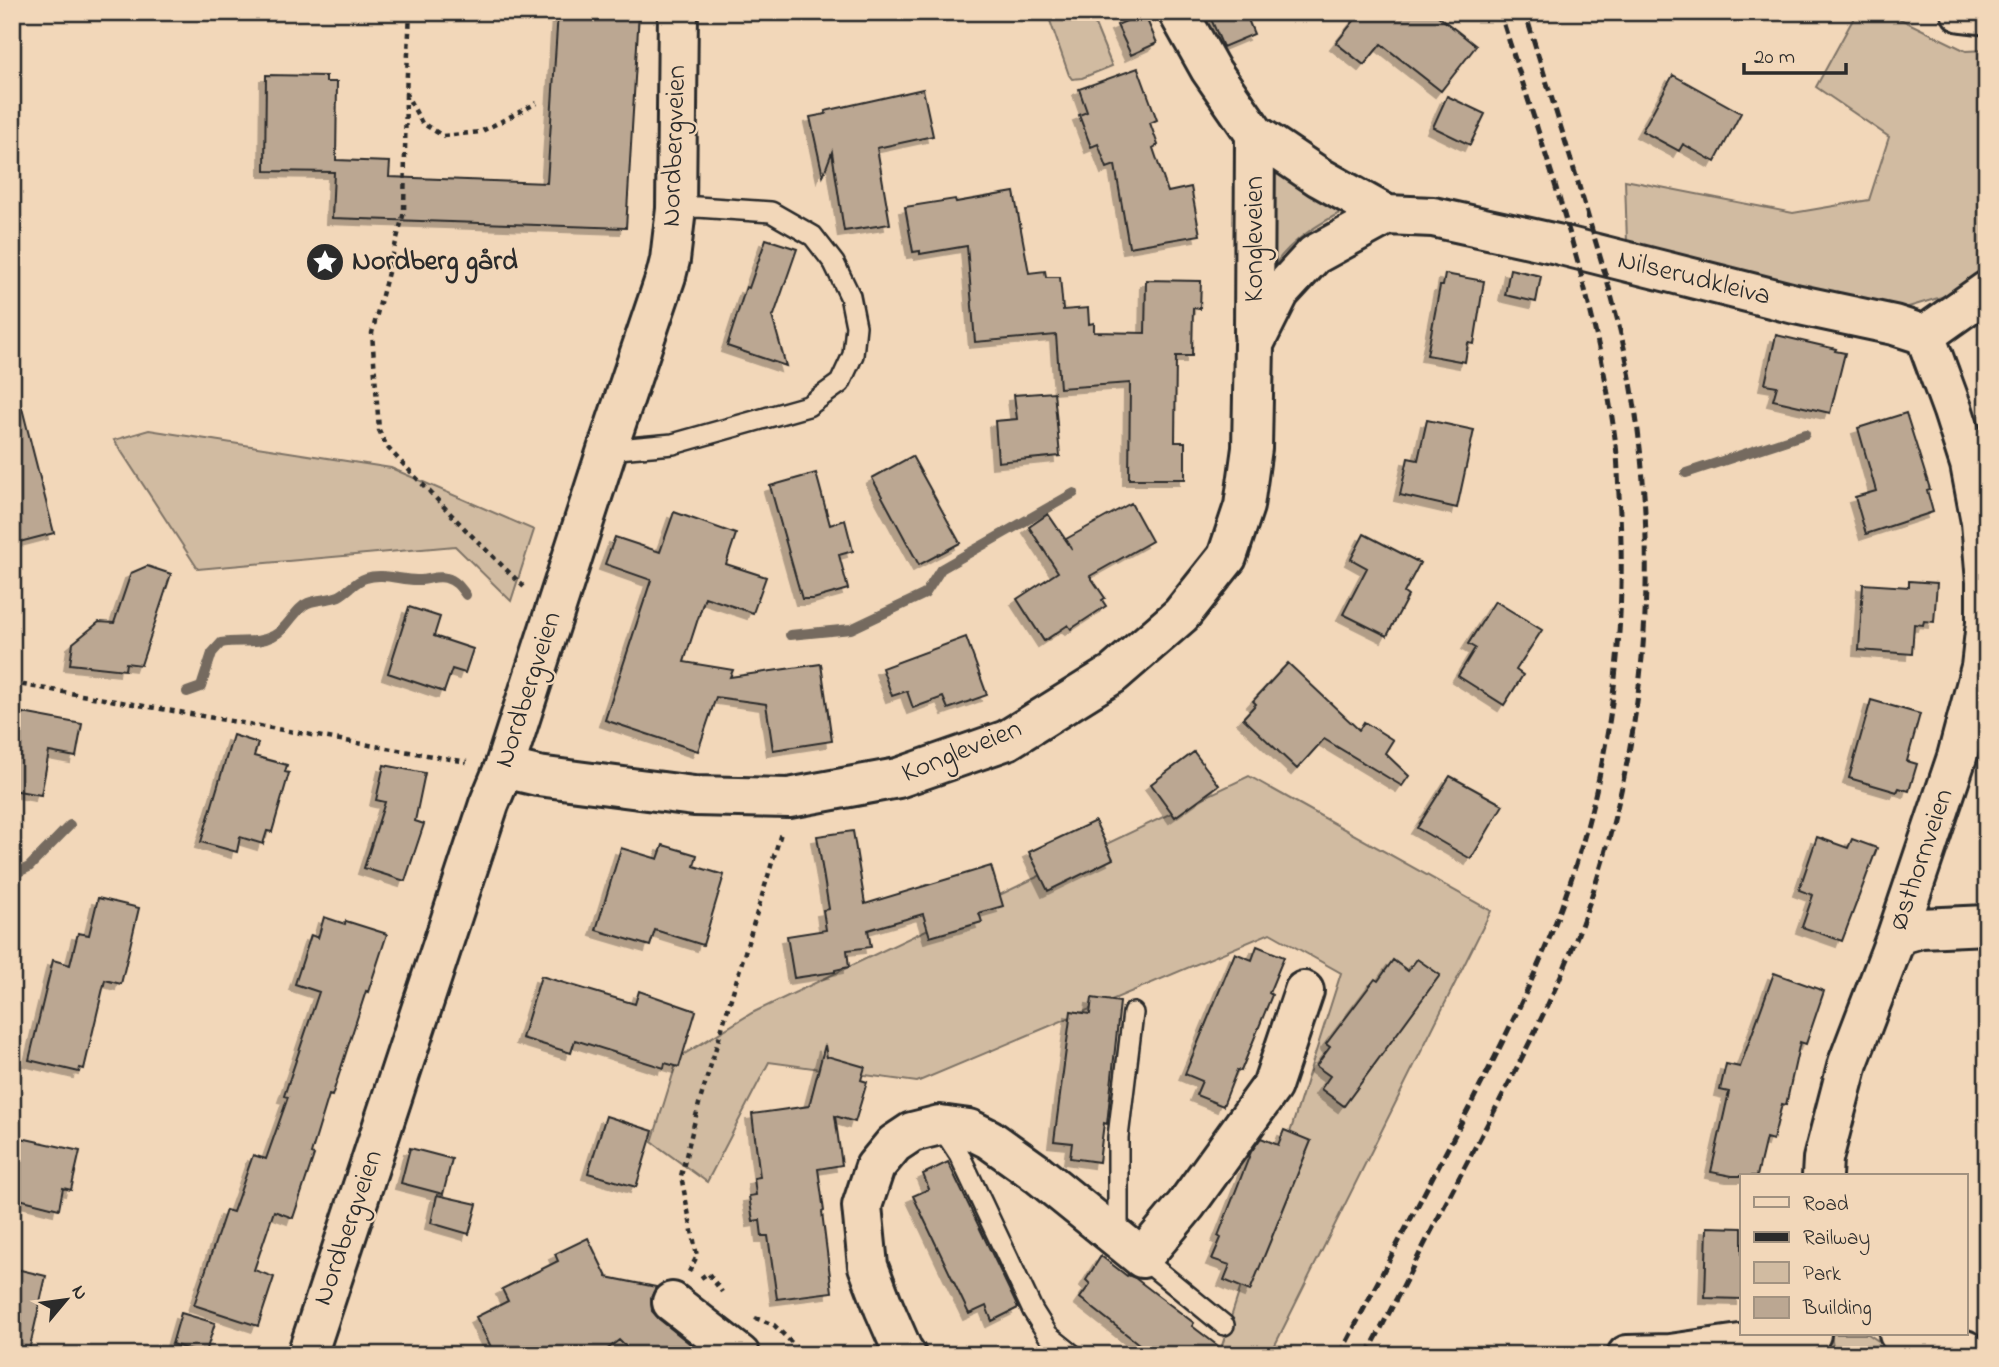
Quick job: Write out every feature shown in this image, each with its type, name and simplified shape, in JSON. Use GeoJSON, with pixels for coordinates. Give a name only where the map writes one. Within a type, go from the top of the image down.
{"type":"FeatureCollection","features":[{"type":"Feature","properties":{"kind":"street","name":"Nordbergveien"},"geometry":{"type":"LineString","coordinates":[[307,1355],[659,300],[670,260],[676,209],[678,12]]}},
{"type":"Feature","properties":{"kind":"street","name":"Kongleveien"},"geometry":{"type":"LineString","coordinates":[[1178,12],[1210,69],[1255,134],[1319,177],[1387,215]]}},
{"type":"Feature","properties":{"kind":"street"},"geometry":{"type":"LineString","coordinates":[[1961,12],[1987,15]]}},
{"type":"Feature","properties":{"kind":"street","name":"Kongleveien"},"geometry":{"type":"LineString","coordinates":[[504,768],[538,776],[694,796],[789,798],[898,778],[1007,740],[1113,674],[1181,615],[1227,557],[1244,506],[1252,448],[1255,134]]}},
{"type":"Feature","properties":{"kind":"street","name":"Kongleveien"},"geometry":{"type":"LineString","coordinates":[[1254,344],[1280,292],[1314,255],[1387,215]]}},
{"type":"Feature","properties":{"kind":"street","name":"Nilserudkleiva"},"geometry":{"type":"LineString","coordinates":[[1387,215],[1433,217],[1557,244],[1795,304],[1894,325],[1925,335]]}},
{"type":"Feature","properties":{"kind":"street"},"geometry":{"type":"LineString","coordinates":[[1925,335],[1987,291]]}},
{"type":"Feature","properties":{"kind":"street","name":"Østhornveien"},"geometry":{"type":"LineString","coordinates":[[1822,1174],[1823,1159],[1848,1063],[1897,935],[1957,758],[1981,667],[1986,623],[1986,582],[1981,522],[1970,464],[1925,335]]}},
{"type":"Feature","properties":{"kind":"street"},"geometry":{"type":"LineString","coordinates":[[1897,935],[1921,928],[1987,925]]}},
{"type":"Feature","properties":{"kind":"street"},"geometry":{"type":"LineString","coordinates":[[906,1355],[901,1349],[868,1266],[862,1206],[875,1167],[894,1144],[912,1132],[940,1125],[969,1129],[989,1139],[1038,1174],[1130,1249],[1186,1205],[1272,1086],[1304,992]]}},
{"type":"Feature","properties":{"kind":"street"},"geometry":{"type":"LineString","coordinates":[[672,1302],[740,1355]]}},
{"type":"Feature","properties":{"kind":"street"},"geometry":{"type":"LineString","coordinates":[[1627,1355],[1670,1354],[1799,1336]]}},
{"type":"Feature","properties":{"kind":"street"},"geometry":{"type":"LineString","coordinates":[[1814,1336],[1820,1355]]}},
{"type":"Feature","properties":{"kind":"street"},"geometry":{"type":"LineString","coordinates":[[1904,1336],[1971,1349]]}},
{"type":"Feature","properties":{"kind":"lane"},"geometry":{"type":"LineString","coordinates":[[607,450],[673,444],[808,406],[840,383],[853,355],[856,326],[850,296],[834,263],[813,236],[771,212],[697,207],[676,209]]}},
{"type":"Feature","properties":{"kind":"lane"},"geometry":{"type":"LineString","coordinates":[[1133,1013],[1118,1137],[1130,1249],[1224,1325]]}},
{"type":"Feature","properties":{"kind":"lane"},"geometry":{"type":"LineString","coordinates":[[940,1125],[964,1164],[1033,1311],[1048,1335],[1073,1355]]}},
{"type":"Feature","properties":{"kind":"path"},"geometry":{"type":"LineString","coordinates":[[410,12],[404,212],[372,334],[379,430],[387,447],[553,616]]}},
{"type":"Feature","properties":{"kind":"path"},"geometry":{"type":"LineString","coordinates":[[458,12],[526,19]]}},
{"type":"Feature","properties":{"kind":"path"},"geometry":{"type":"LineString","coordinates":[[406,94],[422,123],[443,136],[480,132],[537,103]]}},
{"type":"Feature","properties":{"kind":"path"},"geometry":{"type":"LineString","coordinates":[[12,683],[504,768]]}},
{"type":"Feature","properties":{"kind":"path"},"geometry":{"type":"LineString","coordinates":[[672,1302],[697,1256],[681,1176],[698,1104],[785,819],[789,798]]}},
{"type":"Feature","properties":{"kind":"path"},"geometry":{"type":"LineString","coordinates":[[672,1302],[708,1273],[723,1292]]}},
{"type":"Feature","properties":{"kind":"path"},"geometry":{"type":"LineString","coordinates":[[750,1316],[774,1325],[804,1355]]}},
{"type":"Feature","properties":{"kind":"green space"},"geometry":{"type":"Polygon","coordinates":[[[1047,12],[1090,12],[1112,66],[1082,78],[1072,79],[1047,12]]]}},
{"type":"Feature","properties":{"kind":"green space"},"geometry":{"type":"Polygon","coordinates":[[[1857,12],[1886,12],[1966,51],[1987,50],[1987,271],[1958,292],[1892,312],[1627,243],[1625,180],[1793,213],[1869,200],[1889,137],[1816,87],[1857,12]]]}},
{"type":"Feature","properties":{"kind":"green space"},"geometry":{"type":"Polygon","coordinates":[[[1286,171],[1347,209],[1299,239],[1275,264],[1267,264],[1273,174],[1286,171]]]}},
{"type":"Feature","properties":{"kind":"green space"},"geometry":{"type":"Polygon","coordinates":[[[149,430],[391,468],[534,530],[511,601],[455,546],[198,569],[114,440],[149,430]]]}},
{"type":"Feature","properties":{"kind":"green space"},"geometry":{"type":"Polygon","coordinates":[[[1249,776],[1491,911],[1270,1355],[1219,1355],[1341,973],[1270,933],[917,1082],[769,1062],[707,1182],[652,1142],[678,1058],[752,1013],[1249,776]]]}},
{"type":"Feature","properties":{"kind":"green space"},"geometry":{"type":"Polygon","coordinates":[[[1831,1336],[1871,1336],[1886,1346],[1911,1355],[1834,1355],[1831,1336]]]}},
{"type":"Feature","properties":{"kind":"building"},"geometry":{"type":"Polygon","coordinates":[[[558,12],[639,12],[626,228],[332,218],[334,172],[265,171],[266,75],[326,76],[326,82],[337,82],[336,160],[390,162],[389,177],[547,183],[558,12]]]}},
{"type":"Feature","properties":{"kind":"building"},"geometry":{"type":"Polygon","coordinates":[[[1208,12],[1245,12],[1254,34],[1223,47],[1208,12]]]}},
{"type":"Feature","properties":{"kind":"building"},"geometry":{"type":"Polygon","coordinates":[[[1361,12],[1433,12],[1476,46],[1441,91],[1381,44],[1364,65],[1336,43],[1361,12]]]}},
{"type":"Feature","properties":{"kind":"building"},"geometry":{"type":"Polygon","coordinates":[[[1144,13],[1157,43],[1131,55],[1117,25],[1144,13]]]}},
{"type":"Feature","properties":{"kind":"building"},"geometry":{"type":"Polygon","coordinates":[[[1138,68],[1157,120],[1150,123],[1158,145],[1153,148],[1168,192],[1191,187],[1200,235],[1129,247],[1115,165],[1107,168],[1098,144],[1091,147],[1079,115],[1087,112],[1079,89],[1138,68]]]}},
{"type":"Feature","properties":{"kind":"building"},"geometry":{"type":"Polygon","coordinates":[[[1673,75],[1741,113],[1715,162],[1683,144],[1679,151],[1642,131],[1673,75]]]}},
{"type":"Feature","properties":{"kind":"building"},"geometry":{"type":"Polygon","coordinates":[[[923,89],[933,136],[877,148],[890,224],[844,231],[832,152],[823,176],[810,117],[826,114],[825,111],[923,89]]]}},
{"type":"Feature","properties":{"kind":"building"},"geometry":{"type":"Polygon","coordinates":[[[1447,96],[1485,114],[1470,145],[1433,127],[1447,96]]]}},
{"type":"Feature","properties":{"kind":"building"},"geometry":{"type":"Polygon","coordinates":[[[1014,192],[1029,273],[1045,271],[1046,277],[1060,277],[1063,310],[1088,308],[1089,324],[1094,323],[1094,332],[1145,333],[1146,280],[1201,281],[1200,309],[1193,308],[1192,356],[1176,356],[1175,442],[1185,442],[1185,479],[1129,479],[1130,383],[1060,388],[1056,335],[975,342],[967,246],[920,254],[920,251],[913,252],[905,207],[1014,192]]]}},
{"type":"Feature","properties":{"kind":"building"},"geometry":{"type":"Polygon","coordinates":[[[766,239],[797,249],[772,316],[786,366],[727,346],[746,287],[749,288],[766,239]]]}},
{"type":"Feature","properties":{"kind":"building"},"geometry":{"type":"Polygon","coordinates":[[[1510,269],[1541,276],[1536,302],[1505,295],[1510,269]]]}},
{"type":"Feature","properties":{"kind":"building"},"geometry":{"type":"Polygon","coordinates":[[[1445,274],[1484,281],[1474,344],[1468,343],[1465,362],[1427,355],[1440,286],[1443,286],[1445,274]]]}},
{"type":"Feature","properties":{"kind":"building"},"geometry":{"type":"Polygon","coordinates":[[[1776,335],[1845,353],[1830,413],[1773,400],[1777,386],[1765,384],[1776,335]]]}},
{"type":"Feature","properties":{"kind":"building"},"geometry":{"type":"Polygon","coordinates":[[[1054,392],[1060,456],[998,462],[995,421],[1017,419],[1014,395],[1054,392]]]}},
{"type":"Feature","properties":{"kind":"building"},"geometry":{"type":"Polygon","coordinates":[[[22,408],[54,533],[12,544],[12,409],[22,408]]]}},
{"type":"Feature","properties":{"kind":"building"},"geometry":{"type":"Polygon","coordinates":[[[1906,413],[1930,489],[1927,490],[1933,512],[1866,534],[1855,497],[1876,491],[1858,428],[1906,413]]]}},
{"type":"Feature","properties":{"kind":"building"},"geometry":{"type":"Polygon","coordinates":[[[1427,420],[1474,430],[1457,508],[1400,495],[1408,458],[1418,460],[1427,420]]]}},
{"type":"Feature","properties":{"kind":"building"},"geometry":{"type":"Polygon","coordinates":[[[912,456],[960,543],[919,565],[872,478],[912,456]]]}},
{"type":"Feature","properties":{"kind":"building"},"geometry":{"type":"Polygon","coordinates":[[[816,473],[830,525],[845,520],[853,551],[839,555],[848,589],[813,599],[802,599],[770,486],[816,473]]]}},
{"type":"Feature","properties":{"kind":"building"},"geometry":{"type":"Polygon","coordinates":[[[1131,503],[1152,541],[1090,576],[1105,598],[1102,600],[1106,606],[1071,629],[1068,625],[1044,641],[1017,599],[1058,572],[1029,527],[1048,514],[1072,549],[1066,539],[1131,503]]]}},
{"type":"Feature","properties":{"kind":"building"},"geometry":{"type":"Polygon","coordinates":[[[674,512],[736,534],[726,564],[766,577],[753,613],[705,597],[684,662],[733,670],[730,677],[821,664],[832,741],[773,750],[766,704],[716,697],[698,751],[605,720],[651,580],[605,564],[615,537],[660,552],[674,512]]]}},
{"type":"Feature","properties":{"kind":"building"},"geometry":{"type":"Polygon","coordinates":[[[1364,534],[1420,563],[1404,593],[1408,596],[1387,636],[1343,614],[1367,568],[1351,559],[1364,534]]]}},
{"type":"Feature","properties":{"kind":"building"},"geometry":{"type":"Polygon","coordinates":[[[147,566],[171,574],[141,665],[126,663],[125,670],[70,664],[73,643],[99,622],[114,623],[131,573],[147,566]]]}},
{"type":"Feature","properties":{"kind":"building"},"geometry":{"type":"Polygon","coordinates":[[[1909,581],[1937,583],[1934,622],[1914,624],[1912,654],[1859,650],[1863,584],[1909,587],[1909,581]]]}},
{"type":"Feature","properties":{"kind":"building"},"geometry":{"type":"Polygon","coordinates":[[[1495,601],[1542,630],[1516,670],[1523,675],[1504,705],[1458,676],[1475,648],[1468,644],[1495,601]]]}},
{"type":"Feature","properties":{"kind":"building"},"geometry":{"type":"Polygon","coordinates":[[[409,607],[440,617],[434,636],[473,649],[465,673],[452,669],[444,692],[388,673],[409,607]]]}},
{"type":"Feature","properties":{"kind":"building"},"geometry":{"type":"Polygon","coordinates":[[[966,637],[987,695],[948,709],[943,697],[913,708],[907,691],[892,696],[882,668],[966,637]]]}},
{"type":"Feature","properties":{"kind":"building"},"geometry":{"type":"Polygon","coordinates":[[[1288,663],[1359,730],[1364,722],[1393,740],[1385,753],[1409,776],[1402,786],[1324,739],[1297,769],[1243,718],[1256,704],[1253,701],[1288,663]]]}},
{"type":"Feature","properties":{"kind":"building"},"geometry":{"type":"Polygon","coordinates":[[[1871,700],[1920,714],[1907,761],[1917,764],[1909,791],[1899,788],[1897,792],[1849,778],[1871,700]]]}},
{"type":"Feature","properties":{"kind":"building"},"geometry":{"type":"Polygon","coordinates":[[[12,711],[82,724],[76,757],[49,752],[41,795],[12,790],[12,711]]]}},
{"type":"Feature","properties":{"kind":"building"},"geometry":{"type":"Polygon","coordinates":[[[233,735],[258,743],[254,756],[287,765],[285,772],[289,773],[272,832],[267,831],[263,844],[240,837],[237,852],[201,842],[233,735]]]}},
{"type":"Feature","properties":{"kind":"building"},"geometry":{"type":"Polygon","coordinates":[[[1194,752],[1219,785],[1175,817],[1151,784],[1194,752]]]}},
{"type":"Feature","properties":{"kind":"building"},"geometry":{"type":"Polygon","coordinates":[[[384,765],[425,773],[415,821],[424,824],[405,881],[364,868],[385,802],[376,800],[384,765]]]}},
{"type":"Feature","properties":{"kind":"building"},"geometry":{"type":"Polygon","coordinates":[[[1450,776],[1503,805],[1471,859],[1417,828],[1450,776]]]}},
{"type":"Feature","properties":{"kind":"building"},"geometry":{"type":"Polygon","coordinates":[[[1095,821],[1113,859],[1048,891],[1029,852],[1095,821]]]}},
{"type":"Feature","properties":{"kind":"building"},"geometry":{"type":"Polygon","coordinates":[[[853,831],[865,904],[991,866],[1003,906],[979,913],[982,922],[930,937],[923,914],[868,930],[871,947],[847,950],[849,967],[835,972],[794,978],[787,936],[826,930],[823,910],[829,909],[817,836],[853,831]]]}},
{"type":"Feature","properties":{"kind":"building"},"geometry":{"type":"Polygon","coordinates":[[[1817,837],[1848,848],[1852,839],[1877,848],[1842,941],[1802,927],[1813,895],[1799,890],[1817,837]]]}},
{"type":"Feature","properties":{"kind":"building"},"geometry":{"type":"Polygon","coordinates":[[[663,845],[697,855],[694,866],[724,875],[703,945],[655,930],[650,946],[596,930],[621,848],[658,859],[663,845]]]}},
{"type":"Feature","properties":{"kind":"building"},"geometry":{"type":"Polygon","coordinates":[[[98,898],[139,908],[121,984],[105,980],[84,1069],[80,1068],[79,1072],[29,1060],[53,960],[70,965],[78,933],[89,935],[98,898]]]}},
{"type":"Feature","properties":{"kind":"building"},"geometry":{"type":"Polygon","coordinates":[[[324,917],[387,934],[332,1096],[329,1095],[311,1154],[314,1155],[293,1218],[274,1211],[254,1270],[274,1277],[258,1326],[194,1305],[226,1210],[233,1212],[253,1155],[266,1159],[288,1097],[284,1096],[319,992],[295,984],[311,935],[318,938],[324,917]]]}},
{"type":"Feature","properties":{"kind":"building"},"geometry":{"type":"Polygon","coordinates":[[[1257,946],[1284,957],[1269,993],[1272,995],[1241,1071],[1237,1070],[1223,1106],[1196,1095],[1202,1081],[1185,1074],[1235,953],[1252,960],[1257,946]]]}},
{"type":"Feature","properties":{"kind":"building"},"geometry":{"type":"Polygon","coordinates":[[[1417,959],[1440,975],[1344,1106],[1321,1089],[1330,1076],[1316,1066],[1330,1047],[1326,1044],[1375,979],[1378,981],[1393,960],[1408,971],[1417,959]]]}},
{"type":"Feature","properties":{"kind":"building"},"geometry":{"type":"Polygon","coordinates":[[[1774,973],[1824,991],[1806,1044],[1800,1042],[1786,1105],[1782,1104],[1773,1140],[1766,1138],[1757,1174],[1732,1176],[1711,1172],[1729,1092],[1720,1090],[1726,1064],[1740,1067],[1774,973]]]}},
{"type":"Feature","properties":{"kind":"building"},"geometry":{"type":"Polygon","coordinates":[[[541,976],[635,1004],[639,991],[696,1011],[679,1067],[665,1063],[664,1068],[575,1040],[571,1053],[522,1038],[541,976]]]}},
{"type":"Feature","properties":{"kind":"building"},"geometry":{"type":"Polygon","coordinates":[[[1092,998],[1120,1002],[1107,1124],[1104,1123],[1099,1162],[1070,1158],[1072,1143],[1054,1141],[1071,1011],[1090,1014],[1092,998]]]}},
{"type":"Feature","properties":{"kind":"building"},"geometry":{"type":"Polygon","coordinates":[[[825,1045],[827,1058],[865,1067],[861,1080],[867,1082],[855,1122],[835,1116],[842,1165],[818,1169],[832,1292],[777,1299],[768,1236],[762,1236],[760,1220],[753,1221],[749,1196],[756,1195],[754,1178],[760,1177],[752,1114],[809,1106],[825,1045]]]}},
{"type":"Feature","properties":{"kind":"building"},"geometry":{"type":"Polygon","coordinates":[[[606,1116],[653,1131],[636,1187],[588,1173],[606,1116]]]}},
{"type":"Feature","properties":{"kind":"building"},"geometry":{"type":"Polygon","coordinates":[[[1284,1130],[1311,1141],[1250,1291],[1224,1280],[1230,1265],[1212,1259],[1221,1238],[1218,1236],[1251,1152],[1261,1138],[1278,1145],[1284,1130]]]}},
{"type":"Feature","properties":{"kind":"building"},"geometry":{"type":"Polygon","coordinates":[[[12,1136],[80,1151],[71,1190],[63,1188],[59,1209],[15,1198],[19,1178],[12,1176],[12,1136]]]}},
{"type":"Feature","properties":{"kind":"building"},"geometry":{"type":"Polygon","coordinates":[[[410,1148],[452,1159],[443,1194],[401,1183],[410,1148]]]}},
{"type":"Feature","properties":{"kind":"building"},"geometry":{"type":"Polygon","coordinates":[[[948,1162],[1018,1308],[992,1321],[986,1306],[969,1314],[913,1196],[929,1189],[923,1174],[948,1162]]]}},
{"type":"Feature","properties":{"kind":"building"},"geometry":{"type":"Polygon","coordinates":[[[437,1195],[477,1204],[469,1234],[431,1223],[437,1195]]]}},
{"type":"Feature","properties":{"kind":"building"},"geometry":{"type":"Polygon","coordinates":[[[1707,1227],[1740,1228],[1740,1299],[1705,1298],[1707,1227]]]}},
{"type":"Feature","properties":{"kind":"building"},"geometry":{"type":"Polygon","coordinates":[[[588,1238],[607,1277],[656,1287],[651,1298],[652,1311],[704,1355],[634,1355],[619,1340],[600,1355],[495,1355],[476,1317],[508,1301],[502,1289],[558,1261],[555,1254],[588,1238]]]}},
{"type":"Feature","properties":{"kind":"building"},"geometry":{"type":"Polygon","coordinates":[[[1101,1256],[1194,1323],[1192,1326],[1230,1355],[1153,1355],[1080,1298],[1090,1284],[1086,1280],[1101,1256]]]}},
{"type":"Feature","properties":{"kind":"building"},"geometry":{"type":"Polygon","coordinates":[[[12,1268],[46,1276],[28,1355],[12,1355],[12,1268]]]}},
{"type":"Feature","properties":{"kind":"building"},"geometry":{"type":"Polygon","coordinates":[[[181,1313],[215,1323],[205,1355],[172,1344],[181,1313]]]}},
{"type":"Feature","properties":{"kind":"waterway"},"geometry":{"type":"LineString","coordinates":[[1686,473],[1805,434]]}},
{"type":"Feature","properties":{"kind":"waterway"},"geometry":{"type":"LineString","coordinates":[[790,635],[851,629],[925,594],[941,569],[1074,493]]}},
{"type":"Feature","properties":{"kind":"waterway"},"geometry":{"type":"LineString","coordinates":[[187,692],[201,687],[212,653],[221,643],[267,639],[283,629],[303,606],[339,596],[366,578],[379,576],[419,580],[443,577],[455,582],[466,595]]}},
{"type":"Feature","properties":{"kind":"waterway"},"geometry":{"type":"LineString","coordinates":[[12,875],[29,867],[70,825]]}},
{"type":"Feature","properties":{"kind":"railway"},"geometry":{"type":"LineString","coordinates":[[1340,1355],[1487,1074],[1538,964],[1578,858],[1592,807],[1612,704],[1621,600],[1615,438],[1595,330],[1581,276],[1500,12]]}},
{"type":"Feature","properties":{"kind":"railway"},"geometry":{"type":"LineString","coordinates":[[1367,1355],[1522,1057],[1574,944],[1606,851],[1622,786],[1642,655],[1646,589],[1645,522],[1641,456],[1632,389],[1604,269],[1525,12]]}},
{"type":"Feature","properties":{"kind":"place","name":"Nordberg gård"},"geometry":{"type":"Point","coordinates":[325,262]}}]}
